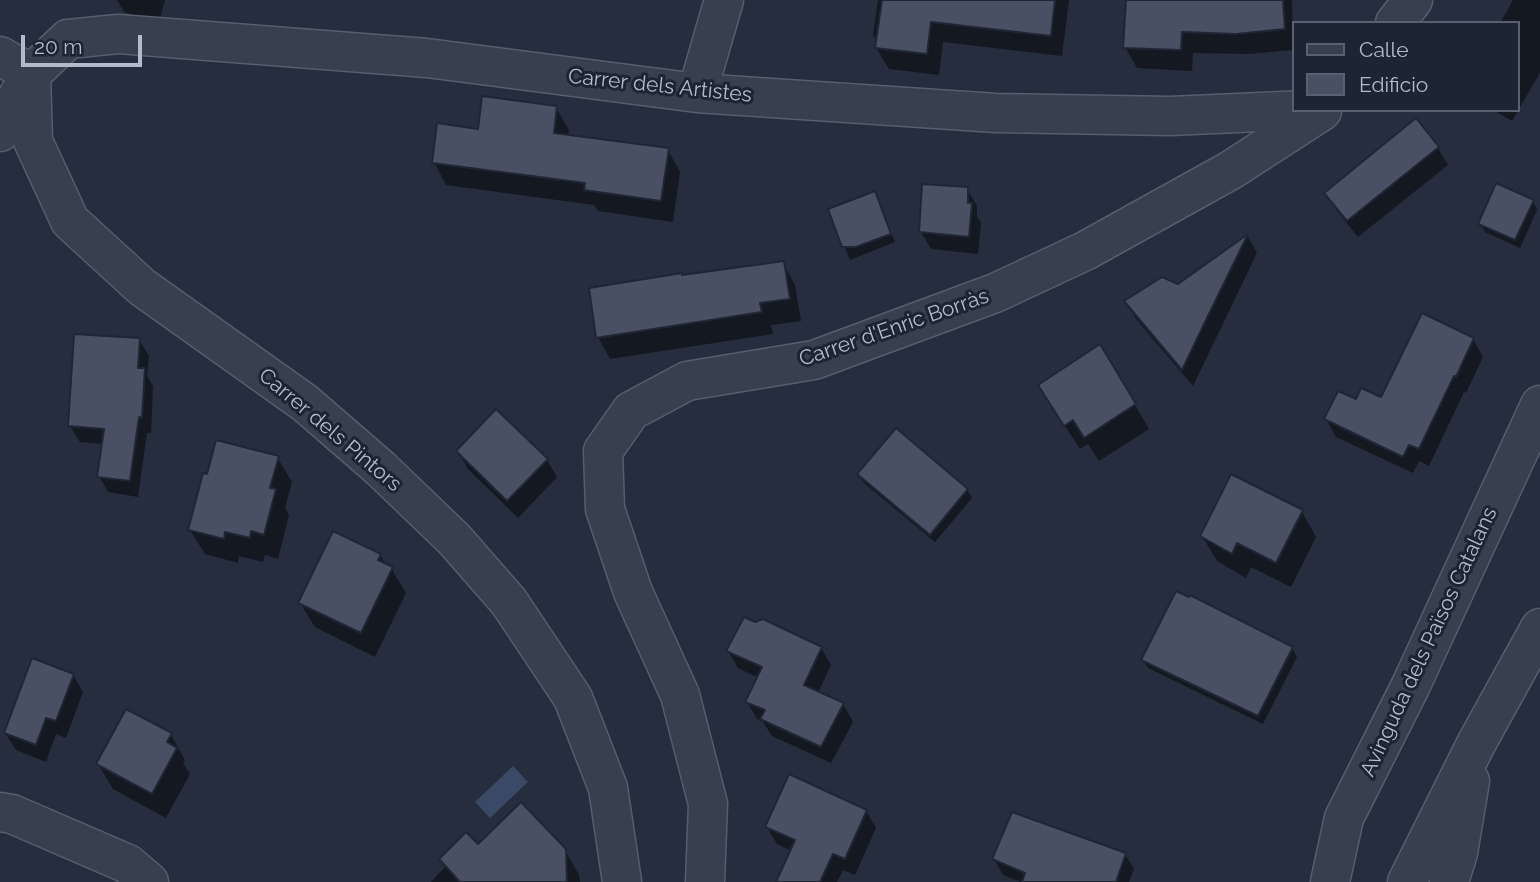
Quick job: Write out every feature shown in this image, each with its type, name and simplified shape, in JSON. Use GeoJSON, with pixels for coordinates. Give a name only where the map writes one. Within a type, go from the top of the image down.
{"type":"FeatureCollection","features":[{"type":"Feature","properties":{"kind":"street"},"geometry":{"type":"LineString","coordinates":[[697,93],[724,0]]}},
{"type":"Feature","properties":{"kind":"street"},"geometry":{"type":"LineString","coordinates":[[1397,21],[1413,0]]}},
{"type":"Feature","properties":{"kind":"street","name":"Carrer dels Artistes"},"geometry":{"type":"LineString","coordinates":[[15,65],[68,39],[118,34],[427,58],[697,93],[996,113],[1170,116],[1292,111]]}},
{"type":"Feature","properties":{"kind":"street"},"geometry":{"type":"LineString","coordinates":[[0,132],[15,65]]}},
{"type":"Feature","properties":{"kind":"street","name":"Carrer dels Pintors"},"geometry":{"type":"LineString","coordinates":[[15,65],[33,141],[70,221],[142,287],[305,403],[380,468],[454,539],[509,602],[573,698],[608,788],[622,882]]}},
{"type":"Feature","properties":{"kind":"street","name":"Carrer d'Enric Borràs"},"geometry":{"type":"LineString","coordinates":[[705,882],[708,804],[680,695],[633,592],[605,509],[603,451],[631,411],[687,382],[814,360],[995,293],[1086,251],[1231,170],[1319,112]]}},
{"type":"Feature","properties":{"kind":"street","name":"Avinguda dels Països Catalans"},"geometry":{"type":"LineString","coordinates":[[1330,882],[1344,818],[1411,685],[1540,405]]}},
{"type":"Feature","properties":{"kind":"street"},"geometry":{"type":"LineString","coordinates":[[1407,882],[1476,744],[1540,628]]}},
{"type":"Feature","properties":{"kind":"street"},"geometry":{"type":"LineString","coordinates":[[1449,882],[1458,853],[1476,744]]}},
{"type":"Feature","properties":{"kind":"street"},"geometry":{"type":"LineString","coordinates":[[0,812],[12,814],[128,864],[149,882]]}},
{"type":"Feature","properties":{"kind":"water"},"geometry":{"type":"Polygon","coordinates":[[[513,766],[528,782],[490,818],[475,802],[513,766]]]}},
{"type":"Feature","properties":{"kind":"building"},"geometry":{"type":"Polygon","coordinates":[[[882,0],[1055,0],[1051,36],[931,22],[927,54],[875,48],[882,0]]]}},
{"type":"Feature","properties":{"kind":"building"},"geometry":{"type":"Polygon","coordinates":[[[1126,0],[1283,0],[1285,29],[1236,34],[1182,32],[1181,50],[1123,48],[1126,0]]]}},
{"type":"Feature","properties":{"kind":"building"},"geometry":{"type":"Polygon","coordinates":[[[482,96],[557,106],[554,133],[669,148],[661,201],[584,190],[585,183],[432,163],[437,123],[478,129],[482,96]]]}},
{"type":"Feature","properties":{"kind":"building"},"geometry":{"type":"Polygon","coordinates":[[[1416,118],[1439,147],[1347,221],[1324,193],[1416,118]]]}},
{"type":"Feature","properties":{"kind":"building"},"geometry":{"type":"Polygon","coordinates":[[[1496,183],[1534,200],[1515,240],[1478,224],[1496,183]]]}},
{"type":"Feature","properties":{"kind":"building"},"geometry":{"type":"Polygon","coordinates":[[[922,184],[968,187],[968,203],[972,203],[969,237],[919,232],[922,184]]]}},
{"type":"Feature","properties":{"kind":"building"},"geometry":{"type":"Polygon","coordinates":[[[875,191],[891,234],[856,247],[842,247],[828,209],[875,191]]]}},
{"type":"Feature","properties":{"kind":"building"},"geometry":{"type":"Polygon","coordinates":[[[1248,234],[1182,370],[1124,301],[1162,277],[1178,284],[1248,234]]]}},
{"type":"Feature","properties":{"kind":"building"},"geometry":{"type":"Polygon","coordinates":[[[784,261],[790,299],[760,303],[762,312],[596,338],[589,288],[682,273],[784,261]]]}},
{"type":"Feature","properties":{"kind":"building"},"geometry":{"type":"Polygon","coordinates":[[[1422,313],[1474,338],[1419,449],[1409,445],[1403,457],[1324,419],[1338,391],[1356,399],[1361,388],[1381,397],[1422,313]]]}},
{"type":"Feature","properties":{"kind":"building"},"geometry":{"type":"Polygon","coordinates":[[[74,334],[140,338],[138,368],[145,368],[142,418],[139,417],[130,481],[97,477],[104,429],[68,426],[74,334]]]}},
{"type":"Feature","properties":{"kind":"building"},"geometry":{"type":"Polygon","coordinates":[[[1100,344],[1136,404],[1084,438],[1073,420],[1064,426],[1038,385],[1100,344]]]}},
{"type":"Feature","properties":{"kind":"building"},"geometry":{"type":"Polygon","coordinates":[[[496,409],[548,459],[507,501],[456,451],[496,409]]]}},
{"type":"Feature","properties":{"kind":"building"},"geometry":{"type":"Polygon","coordinates":[[[896,428],[968,489],[930,535],[857,474],[896,428]]]}},
{"type":"Feature","properties":{"kind":"building"},"geometry":{"type":"Polygon","coordinates":[[[216,440],[279,456],[270,488],[276,489],[264,535],[251,531],[250,538],[225,532],[224,539],[188,530],[203,473],[207,474],[216,440]]]}},
{"type":"Feature","properties":{"kind":"building"},"geometry":{"type":"Polygon","coordinates":[[[1231,474],[1303,510],[1276,563],[1237,543],[1232,554],[1200,536],[1231,474]]]}},
{"type":"Feature","properties":{"kind":"building"},"geometry":{"type":"Polygon","coordinates":[[[333,531],[381,554],[378,560],[393,567],[361,633],[298,603],[333,531]]]}},
{"type":"Feature","properties":{"kind":"building"},"geometry":{"type":"Polygon","coordinates":[[[1176,591],[1189,597],[1190,595],[1293,647],[1258,716],[1141,660],[1176,591]]]}},
{"type":"Feature","properties":{"kind":"building"},"geometry":{"type":"Polygon","coordinates":[[[744,617],[755,622],[763,619],[822,647],[804,685],[844,703],[821,747],[760,719],[765,710],[745,702],[762,667],[726,651],[744,617]]]}},
{"type":"Feature","properties":{"kind":"building"},"geometry":{"type":"Polygon","coordinates":[[[32,658],[74,674],[56,721],[46,718],[36,745],[4,733],[32,658]]]}},
{"type":"Feature","properties":{"kind":"building"},"geometry":{"type":"Polygon","coordinates":[[[126,709],[172,733],[167,742],[177,748],[152,794],[96,764],[126,709]]]}},
{"type":"Feature","properties":{"kind":"building"},"geometry":{"type":"Polygon","coordinates":[[[789,774],[867,810],[845,859],[833,854],[820,882],[776,882],[795,840],[765,827],[789,774]]]}},
{"type":"Feature","properties":{"kind":"building"},"geometry":{"type":"Polygon","coordinates":[[[521,802],[566,849],[567,882],[460,882],[439,859],[466,832],[478,844],[521,802]]]}},
{"type":"Feature","properties":{"kind":"building"},"geometry":{"type":"Polygon","coordinates":[[[1012,812],[1126,853],[1116,882],[1022,882],[1025,873],[992,859],[1012,812]]]}}]}
